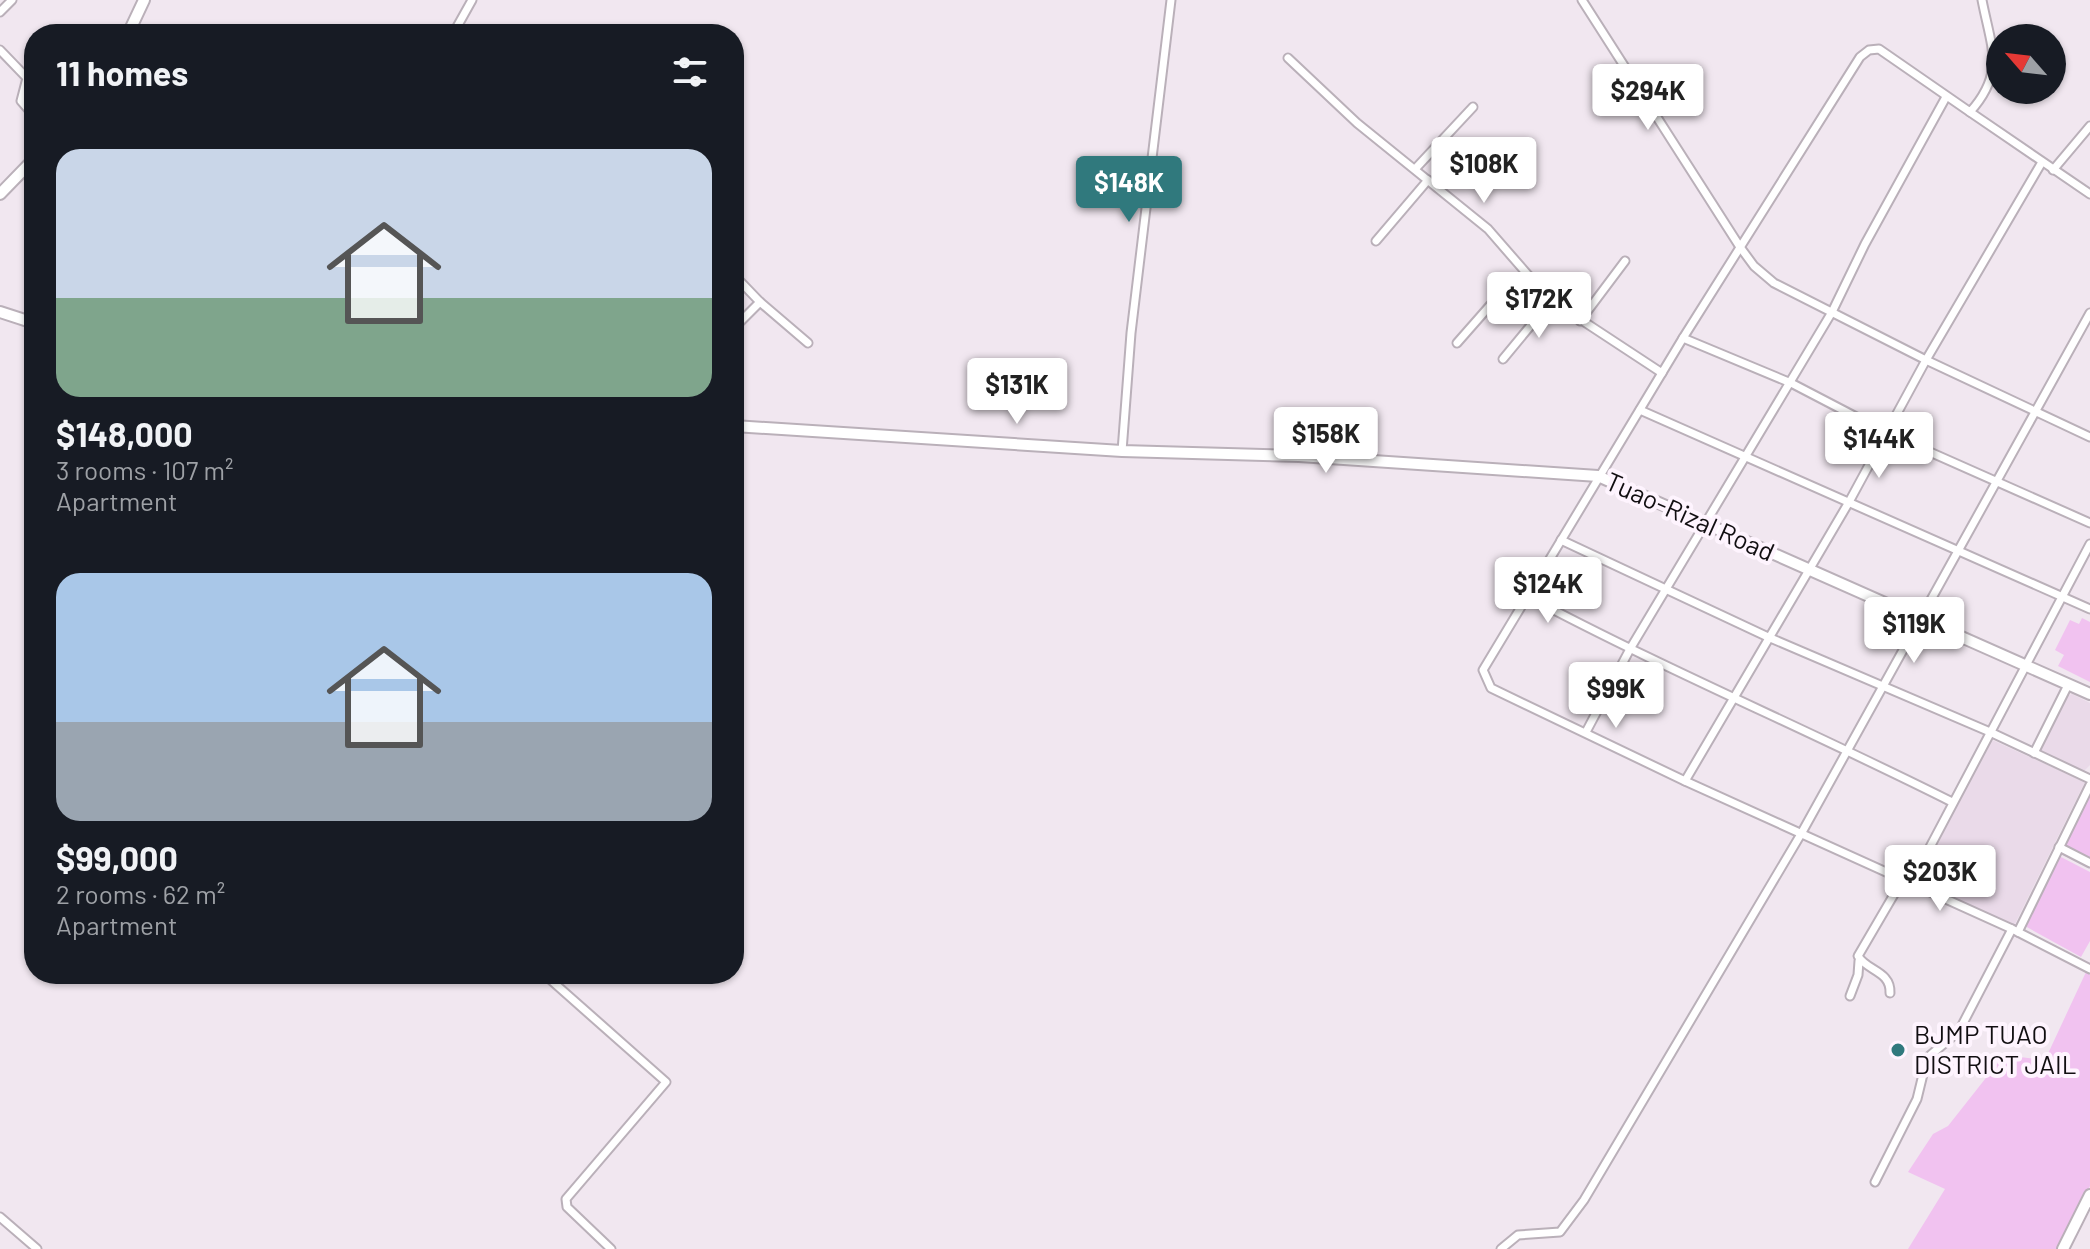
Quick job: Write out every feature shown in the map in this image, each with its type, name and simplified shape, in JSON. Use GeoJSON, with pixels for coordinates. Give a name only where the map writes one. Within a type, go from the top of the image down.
{"type":"FeatureCollection","features":[{"type":"Feature","properties":{"kind":"main road"},"geometry":{"type":"LineString","coordinates":[[133,24],[144,0]]}},
{"type":"Feature","properties":{"kind":"main road"},"geometry":{"type":"LineString","coordinates":[[0,194],[24,169]]}},
{"type":"Feature","properties":{"kind":"main road"},"geometry":{"type":"LineString","coordinates":[[0,312],[24,320]]}},
{"type":"Feature","properties":{"kind":"main road","name":"Tuao-Rizal Road"},"geometry":{"type":"LineString","coordinates":[[744,427],[1122,451],[1299,456],[1598,476],[2090,694]]}},
{"type":"Feature","properties":{"kind":"main road"},"geometry":{"type":"LineString","coordinates":[[2063,1249],[2090,1195]]}},
{"type":"Feature","properties":{"kind":"street"},"geometry":{"type":"LineString","coordinates":[[0,12],[12,0]]}},
{"type":"Feature","properties":{"kind":"street"},"geometry":{"type":"LineString","coordinates":[[459,24],[472,0]]}},
{"type":"Feature","properties":{"kind":"street"},"geometry":{"type":"LineString","coordinates":[[1122,451],[1131,333],[1171,0]]}},
{"type":"Feature","properties":{"kind":"street"},"geometry":{"type":"LineString","coordinates":[[1582,0],[1754,266],[1774,283],[1926,360],[2090,437]]}},
{"type":"Feature","properties":{"kind":"street"},"geometry":{"type":"LineString","coordinates":[[1970,112],[1982,99],[1994,73],[1982,0]]}},
{"type":"Feature","properties":{"kind":"street"},"geometry":{"type":"LineString","coordinates":[[2089,967],[2015,930],[1685,781],[1491,688],[1483,677],[1485,662],[1598,476],[1865,52],[1879,49],[2090,194]]}},
{"type":"Feature","properties":{"kind":"street"},"geometry":{"type":"LineString","coordinates":[[0,50],[24,75]]}},
{"type":"Feature","properties":{"kind":"street"},"geometry":{"type":"LineString","coordinates":[[1288,58],[1357,123],[1488,229],[1551,301],[1662,373]]}},
{"type":"Feature","properties":{"kind":"street"},"geometry":{"type":"LineString","coordinates":[[1586,732],[1630,649],[1832,312],[1865,244],[1946,97]]}},
{"type":"Feature","properties":{"kind":"street"},"geometry":{"type":"LineString","coordinates":[[1416,168],[1473,107]]}},
{"type":"Feature","properties":{"kind":"street"},"geometry":{"type":"LineString","coordinates":[[2053,170],[2090,126]]}},
{"type":"Feature","properties":{"kind":"street"},"geometry":{"type":"LineString","coordinates":[[1685,781],[1849,502],[1926,360],[2042,162]]}},
{"type":"Feature","properties":{"kind":"street"},"geometry":{"type":"LineString","coordinates":[[1376,241],[1428,180]]}},
{"type":"Feature","properties":{"kind":"street"},"geometry":{"type":"LineString","coordinates":[[1580,321],[1625,261]]}},
{"type":"Feature","properties":{"kind":"street"},"geometry":{"type":"LineString","coordinates":[[1457,343],[1508,285],[1529,276]]}},
{"type":"Feature","properties":{"kind":"street"},"geometry":{"type":"LineString","coordinates":[[744,285],[808,343]]}},
{"type":"Feature","properties":{"kind":"street"},"geometry":{"type":"LineString","coordinates":[[1503,359],[1551,301]]}},
{"type":"Feature","properties":{"kind":"street"},"geometry":{"type":"LineString","coordinates":[[744,318],[760,302]]}},
{"type":"Feature","properties":{"kind":"street"},"geometry":{"type":"LineString","coordinates":[[1501,1249],[1518,1235],[1551,1235],[1564,1229],[1569,1222],[1801,834],[2090,313]]}},
{"type":"Feature","properties":{"kind":"street"},"geometry":{"type":"LineString","coordinates":[[1683,338],[1791,383],[1887,433],[2090,523]]}},
{"type":"Feature","properties":{"kind":"street"},"geometry":{"type":"LineString","coordinates":[[1640,410],[2090,609]]}},
{"type":"Feature","properties":{"kind":"street"},"geometry":{"type":"LineString","coordinates":[[1561,540],[1768,637],[1990,732],[2090,779]]}},
{"type":"Feature","properties":{"kind":"street"},"geometry":{"type":"LineString","coordinates":[[1850,996],[1858,975],[1859,954],[1907,881],[1952,802],[2090,544]]}},
{"type":"Feature","properties":{"kind":"street"},"geometry":{"type":"LineString","coordinates":[[1527,596],[1733,699],[1849,750],[1952,802]]}},
{"type":"Feature","properties":{"kind":"street"},"geometry":{"type":"LineString","coordinates":[[2034,753],[2068,685]]}},
{"type":"Feature","properties":{"kind":"street"},"geometry":{"type":"LineString","coordinates":[[1875,1182],[1917,1099],[1927,1058],[1959,1031],[2090,785]]}},
{"type":"Feature","properties":{"kind":"street"},"geometry":{"type":"LineString","coordinates":[[2059,847],[2090,863]]}},
{"type":"Feature","properties":{"kind":"street"},"geometry":{"type":"LineString","coordinates":[[1859,961],[1890,982],[1890,993]]}},
{"type":"Feature","properties":{"kind":"street"},"geometry":{"type":"LineString","coordinates":[[555,984],[666,1082],[566,1199],[567,1207],[611,1249]]}},
{"type":"Feature","properties":{"kind":"street"},"geometry":{"type":"LineString","coordinates":[[0,1217],[37,1249]]}},
{"type":"Feature","properties":{"kind":"shaded area"},"geometry":{"type":"Polygon","coordinates":[[[2082,618],[2090,622],[2090,682],[2058,666],[2064,655],[2055,650],[2070,620],[2079,624],[2082,618]]]}},
{"type":"Feature","properties":{"kind":"shaded area"},"geometry":{"type":"Polygon","coordinates":[[[2072,694],[2090,703],[2090,765],[2084,771],[2040,750],[2065,697],[2072,694]]]}},
{"type":"Feature","properties":{"kind":"shaded area"},"geometry":{"type":"Polygon","coordinates":[[[1990,739],[2085,782],[2014,926],[1914,880],[1990,739]]]}},
{"type":"Feature","properties":{"kind":"shaded area"},"geometry":{"type":"Polygon","coordinates":[[[2090,791],[2090,858],[2064,846],[2090,791]]]}},
{"type":"Feature","properties":{"kind":"shaded area"},"geometry":{"type":"Polygon","coordinates":[[[2059,856],[2090,872],[2090,941],[2081,957],[2025,926],[2059,856]]]}},
{"type":"Feature","properties":{"kind":"shaded area"},"geometry":{"type":"Polygon","coordinates":[[[2086,972],[2090,975],[2090,1186],[2058,1249],[1908,1249],[1945,1189],[1908,1172],[1933,1134],[1948,1126],[2004,1055],[2045,1060],[2086,972]]]}},
{"type":"Feature","properties":{"kind":"place","name":"BJMP TUAO DISTRICT JAIL"},"geometry":{"type":"Point","coordinates":[1898,1050]}}]}
